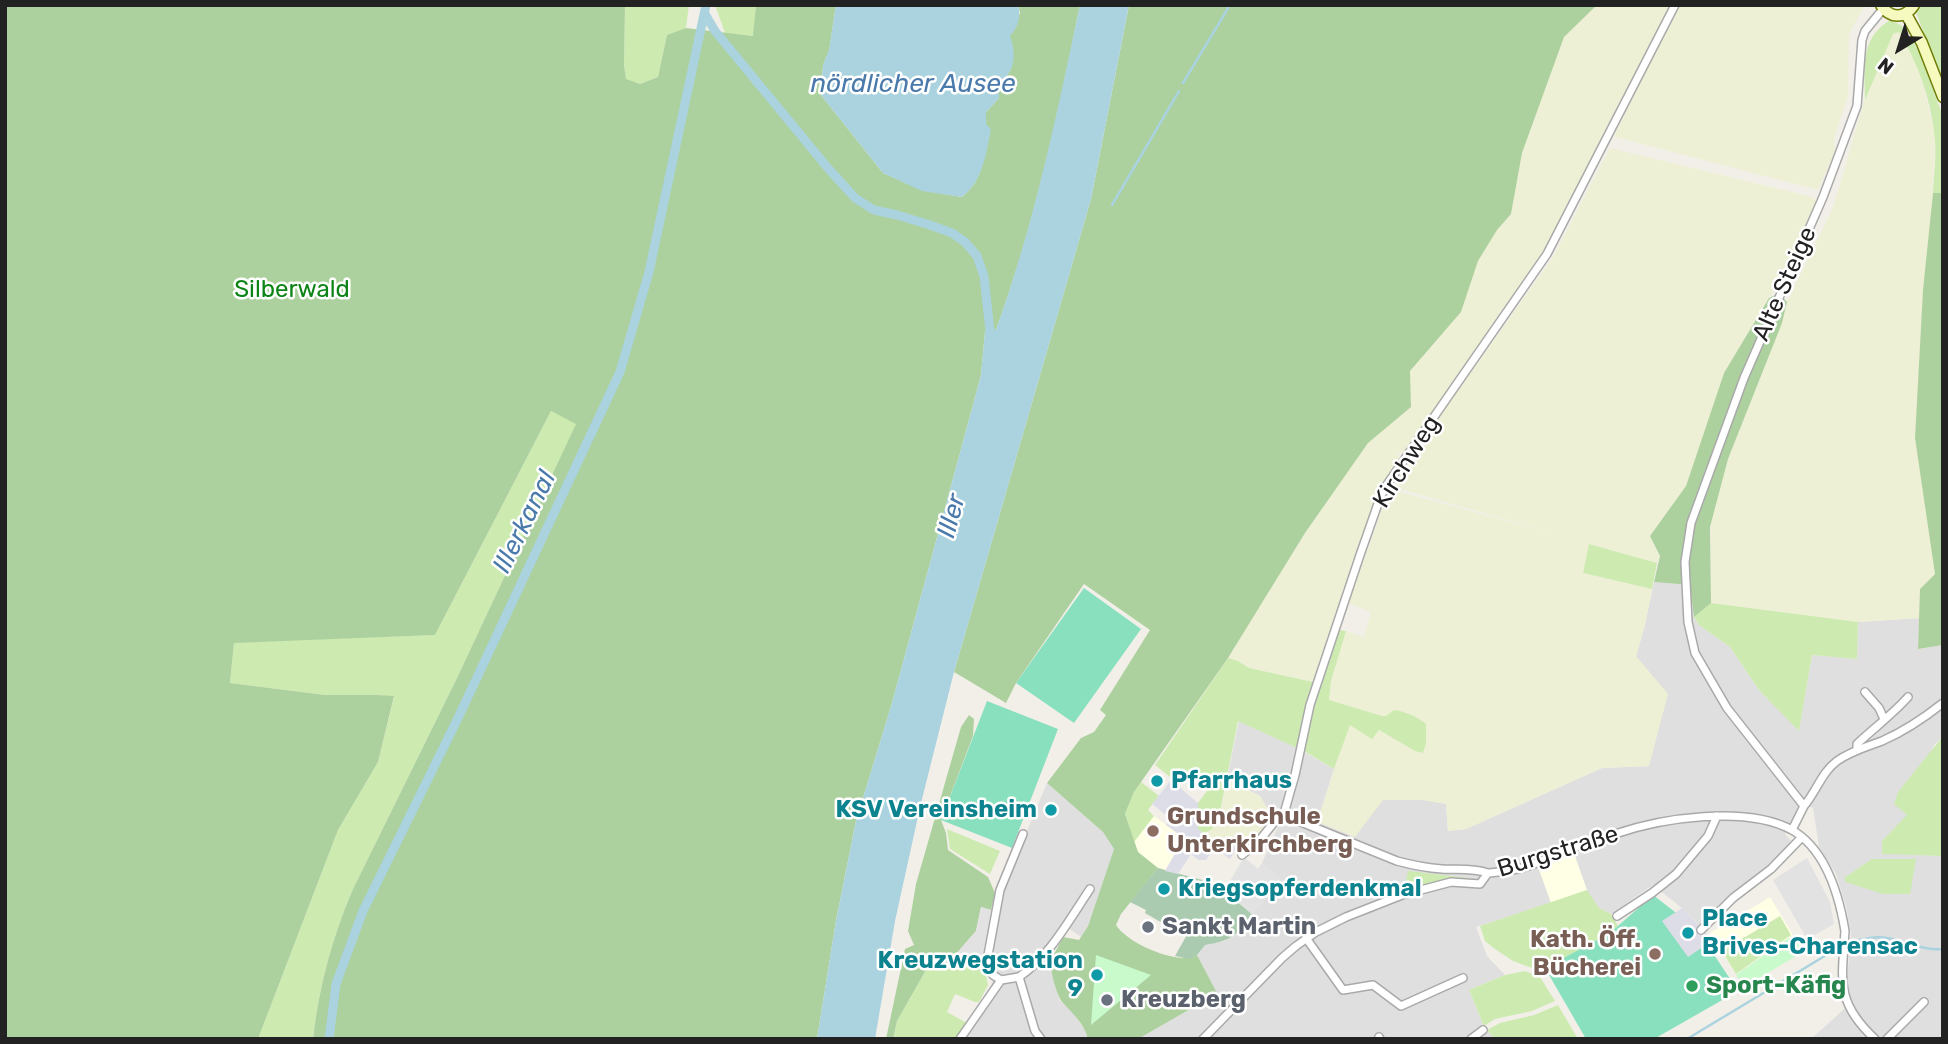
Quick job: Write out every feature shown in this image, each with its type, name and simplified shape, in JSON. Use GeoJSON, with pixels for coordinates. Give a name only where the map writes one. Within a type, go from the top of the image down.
{"type":"FeatureCollection","features":[{"type":"Feature","properties":{"kind":"main road"},"geometry":{"type":"LineString","coordinates":[[1882,7],[1894,16],[1906,14],[1914,5]]}},
{"type":"Feature","properties":{"kind":"main road"},"geometry":{"type":"LineString","coordinates":[[1906,14],[1922,43],[1943,97]]}},
{"type":"Feature","properties":{"kind":"street","name":"Kirchweg"},"geometry":{"type":"LineString","coordinates":[[1242,855],[1259,841],[1276,820],[1283,817],[1311,705],[1380,498],[1547,254],[1675,5]]}},
{"type":"Feature","properties":{"kind":"street","name":"Alte Steige"},"geometry":{"type":"LineString","coordinates":[[1804,806],[1727,708],[1695,653],[1688,622],[1685,562],[1691,523],[1744,378],[1820,204],[1857,106],[1862,40],[1882,7]]}},
{"type":"Feature","properties":{"kind":"street"},"geometry":{"type":"LineString","coordinates":[[1866,692],[1884,719]]}},
{"type":"Feature","properties":{"kind":"street"},"geometry":{"type":"LineString","coordinates":[[1857,749],[1857,744],[1897,710],[1908,697]]}},
{"type":"Feature","properties":{"kind":"street"},"geometry":{"type":"LineString","coordinates":[[1792,830],[1825,773],[1835,763],[1857,749],[1907,729],[1943,703]]}},
{"type":"Feature","properties":{"kind":"street"},"geometry":{"type":"LineString","coordinates":[[1617,916],[1676,874],[1708,836],[1717,816]]}},
{"type":"Feature","properties":{"kind":"street","name":"Burgstraße"},"geometry":{"type":"LineString","coordinates":[[1203,1039],[1271,968],[1307,940],[1346,917],[1402,895],[1451,882],[1480,884],[1488,873],[1525,867],[1617,833],[1671,819],[1717,816],[1768,821],[1792,830],[1815,851],[1831,881],[1844,922],[1843,988],[1847,1003],[1853,1016],[1874,1039]]}},
{"type":"Feature","properties":{"kind":"street"},"geometry":{"type":"LineString","coordinates":[[1283,817],[1292,818],[1405,864],[1488,873]]}},
{"type":"Feature","properties":{"kind":"street"},"geometry":{"type":"LineString","coordinates":[[986,966],[1000,890],[1023,834]]}},
{"type":"Feature","properties":{"kind":"street"},"geometry":{"type":"LineString","coordinates":[[1701,930],[1733,898],[1771,869],[1802,837]]}},
{"type":"Feature","properties":{"kind":"street"},"geometry":{"type":"LineString","coordinates":[[965,960],[986,966],[1001,980],[1019,977],[1035,966],[1090,889]]}},
{"type":"Feature","properties":{"kind":"street"},"geometry":{"type":"LineString","coordinates":[[1307,940],[1343,990],[1373,985],[1401,1006],[1463,978]]}},
{"type":"Feature","properties":{"kind":"street"},"geometry":{"type":"LineString","coordinates":[[1019,977],[1035,1031],[1041,1039]]}},
{"type":"Feature","properties":{"kind":"street"},"geometry":{"type":"LineString","coordinates":[[960,1039],[1001,980]]}},
{"type":"Feature","properties":{"kind":"street"},"geometry":{"type":"LineString","coordinates":[[1887,1039],[1924,1002]]}},
{"type":"Feature","properties":{"kind":"street"},"geometry":{"type":"LineString","coordinates":[[1471,1039],[1483,1030]]}},
{"type":"Feature","properties":{"kind":"shaded area"},"geometry":{"type":"Polygon","coordinates":[[[1596,5],[1673,5],[1538,261],[1407,450],[1398,454],[1400,459],[1382,486],[1313,682],[1249,668],[1228,658],[1305,533],[1368,443],[1411,407],[1410,371],[1461,312],[1478,261],[1497,230],[1511,214],[1522,153],[1564,37],[1596,5]]]}},
{"type":"Feature","properties":{"kind":"shaded area"},"geometry":{"type":"Polygon","coordinates":[[[1680,5],[1865,5],[1849,34],[1848,96],[1834,139],[1835,151],[1818,190],[1615,137],[1680,5]]]}},
{"type":"Feature","properties":{"kind":"shaded area"},"geometry":{"type":"Polygon","coordinates":[[[1899,32],[1921,77],[1935,133],[1933,193],[1920,341],[1927,514],[1935,574],[1920,589],[1919,618],[1858,622],[1711,603],[1711,523],[1728,459],[1768,359],[1787,302],[1833,208],[1868,88],[1893,34],[1899,32]]]}},
{"type":"Feature","properties":{"kind":"shaded area"},"geometry":{"type":"Polygon","coordinates":[[[1610,148],[1813,197],[1817,202],[1783,278],[1724,373],[1686,486],[1650,536],[1660,556],[1657,563],[1590,544],[1583,573],[1652,589],[1636,656],[1668,694],[1649,766],[1602,768],[1466,829],[1448,831],[1446,804],[1423,800],[1383,800],[1355,837],[1317,822],[1349,725],[1378,730],[1423,753],[1426,743],[1426,724],[1406,712],[1382,716],[1329,700],[1331,681],[1346,631],[1364,637],[1371,612],[1349,603],[1389,489],[1559,535],[1390,486],[1553,257],[1610,148]]]}},
{"type":"Feature","properties":{"kind":"shaded area"},"geometry":{"type":"Polygon","coordinates":[[[1654,582],[1690,585],[1694,617],[1699,625],[1730,647],[1759,690],[1799,730],[1812,655],[1857,659],[1858,622],[1919,618],[1918,649],[1943,645],[1943,736],[1934,745],[1908,815],[1882,841],[1882,853],[1943,856],[1943,1039],[1811,1039],[1852,1002],[1847,982],[1851,934],[1836,874],[1819,847],[1813,808],[1800,802],[1785,834],[1791,841],[1786,849],[1769,867],[1725,900],[1700,926],[1653,885],[1611,914],[1599,908],[1551,903],[1476,927],[1487,956],[1505,975],[1469,990],[1484,1026],[1495,1039],[1138,1039],[1217,995],[1197,955],[1204,945],[1235,936],[1280,879],[1262,863],[1278,827],[1260,796],[1227,779],[1239,720],[1334,769],[1317,822],[1383,800],[1424,800],[1446,804],[1448,831],[1466,829],[1602,768],[1649,766],[1636,656],[1654,582]]]}},
{"type":"Feature","properties":{"kind":"shaded area"},"geometry":{"type":"Polygon","coordinates":[[[1172,779],[1198,803],[1198,829],[1220,843],[1237,847],[1230,859],[1215,848],[1206,860],[1198,860],[1191,854],[1178,874],[1165,871],[1184,838],[1166,825],[1171,819],[1152,804],[1172,779]]]}},
{"type":"Feature","properties":{"kind":"shaded area"},"geometry":{"type":"Polygon","coordinates":[[[1227,779],[1260,796],[1273,818],[1257,836],[1239,848],[1220,843],[1209,837],[1208,833],[1222,806],[1227,779]]]}},
{"type":"Feature","properties":{"kind":"shaded area"},"geometry":{"type":"Polygon","coordinates":[[[1047,783],[1103,832],[1114,849],[1088,926],[1081,937],[1064,925],[1045,951],[1051,962],[1060,1001],[1074,1013],[1088,1039],[956,1039],[986,997],[992,983],[988,965],[1004,886],[1047,783]]]}},
{"type":"Feature","properties":{"kind":"shaded area","name":"Grundschule Unterkirchberg"},"geometry":{"type":"Polygon","coordinates":[[[1131,799],[1184,838],[1165,871],[1138,852],[1125,814],[1131,799]]]}},
{"type":"Feature","properties":{"kind":"shaded area"},"geometry":{"type":"Polygon","coordinates":[[[1574,853],[1587,890],[1551,903],[1538,867],[1574,853]]]}},
{"type":"Feature","properties":{"kind":"shaded area"},"geometry":{"type":"Polygon","coordinates":[[[1244,857],[1258,869],[1262,863],[1281,879],[1253,915],[1225,890],[1244,857]]]}},
{"type":"Feature","properties":{"kind":"shaded area"},"geometry":{"type":"Polygon","coordinates":[[[1807,858],[1830,902],[1834,924],[1807,939],[1773,880],[1807,858]]]}},
{"type":"Feature","properties":{"kind":"shaded area"},"geometry":{"type":"Polygon","coordinates":[[[1158,868],[1206,881],[1221,888],[1253,915],[1233,936],[1205,945],[1190,959],[1175,956],[1188,933],[1165,919],[1164,924],[1130,902],[1158,868]]]}},
{"type":"Feature","properties":{"kind":"shaded area"},"geometry":{"type":"Polygon","coordinates":[[[1770,897],[1793,935],[1736,974],[1710,933],[1770,897]]]}},
{"type":"Feature","properties":{"kind":"shaded area"},"geometry":{"type":"Polygon","coordinates":[[[981,907],[991,910],[982,961],[956,954],[976,931],[981,907]]]}},
{"type":"Feature","properties":{"kind":"shaded area","name":"Place Brives-Charensac"},"geometry":{"type":"Polygon","coordinates":[[[1682,908],[1713,940],[1688,957],[1662,921],[1682,908]]]}},
{"type":"Feature","properties":{"kind":"green space","name":"Silberwald"},"geometry":{"type":"Polygon","coordinates":[[[5,5],[625,5],[626,79],[640,84],[658,77],[667,35],[686,28],[753,36],[756,5],[836,5],[829,51],[823,65],[821,95],[883,173],[922,190],[962,197],[977,179],[981,169],[986,112],[999,98],[998,90],[1011,69],[1009,36],[1020,13],[1018,5],[1080,5],[1054,128],[1022,251],[996,330],[985,332],[981,375],[892,703],[856,821],[817,1039],[313,1039],[327,962],[353,889],[457,678],[576,424],[551,411],[435,635],[234,643],[230,683],[325,695],[394,696],[378,762],[338,830],[258,1039],[5,1039],[5,5]]]}},
{"type":"Feature","properties":{"kind":"green space"},"geometry":{"type":"Polygon","coordinates":[[[625,5],[689,5],[686,28],[667,36],[658,77],[640,84],[626,80],[625,5]]]}},
{"type":"Feature","properties":{"kind":"green space"},"geometry":{"type":"Polygon","coordinates":[[[715,5],[756,5],[754,36],[725,33],[715,5]]]}},
{"type":"Feature","properties":{"kind":"green space"},"geometry":{"type":"Polygon","coordinates":[[[1129,5],[1597,5],[1564,37],[1522,153],[1511,214],[1497,230],[1478,261],[1461,312],[1410,371],[1411,407],[1368,443],[1305,533],[1228,658],[1134,792],[1125,814],[1138,852],[1158,868],[1121,914],[1116,925],[1131,939],[1154,951],[1178,957],[1189,958],[1197,955],[1218,995],[1138,1039],[1088,1039],[1081,1023],[1058,995],[1051,962],[1063,937],[1079,940],[1088,926],[1114,849],[1103,832],[1047,783],[1081,738],[1094,732],[1106,715],[1100,710],[1150,630],[1084,584],[1016,683],[1006,703],[954,672],[1091,199],[1129,5]]]}},
{"type":"Feature","properties":{"kind":"green space"},"geometry":{"type":"Polygon","coordinates":[[[1919,5],[1943,5],[1943,86],[1916,12],[1919,5]]]}},
{"type":"Feature","properties":{"kind":"green space"},"geometry":{"type":"Polygon","coordinates":[[[1890,20],[1901,25],[1919,51],[1942,114],[1943,193],[1933,193],[1935,139],[1926,93],[1912,55],[1899,32],[1893,34],[1865,100],[1868,45],[1880,28],[1890,20]]]}},
{"type":"Feature","properties":{"kind":"green space"},"geometry":{"type":"Polygon","coordinates":[[[1933,193],[1943,193],[1943,645],[1918,649],[1920,589],[1935,574],[1915,438],[1923,290],[1933,193]]]}},
{"type":"Feature","properties":{"kind":"green space"},"geometry":{"type":"Polygon","coordinates":[[[1779,293],[1787,302],[1782,323],[1728,459],[1710,527],[1711,603],[1694,617],[1690,585],[1654,582],[1660,556],[1650,536],[1686,486],[1724,373],[1769,298],[1779,293]]]}},
{"type":"Feature","properties":{"kind":"green space"},"geometry":{"type":"Polygon","coordinates":[[[551,411],[577,423],[457,678],[353,889],[327,962],[313,1039],[258,1039],[338,830],[378,762],[394,697],[325,695],[230,683],[234,642],[435,635],[551,411]]]}},
{"type":"Feature","properties":{"kind":"green space"},"geometry":{"type":"Polygon","coordinates":[[[1589,544],[1657,563],[1652,589],[1583,573],[1589,544]]]}},
{"type":"Feature","properties":{"kind":"green space"},"geometry":{"type":"Polygon","coordinates":[[[1084,588],[1141,629],[1074,723],[1016,683],[1084,588]]]}},
{"type":"Feature","properties":{"kind":"green space"},"geometry":{"type":"Polygon","coordinates":[[[1711,603],[1858,622],[1857,659],[1812,655],[1799,731],[1759,690],[1730,647],[1699,625],[1694,617],[1711,603]]]}},
{"type":"Feature","properties":{"kind":"green space"},"geometry":{"type":"Polygon","coordinates":[[[1339,630],[1346,631],[1331,681],[1329,700],[1382,716],[1394,710],[1415,717],[1426,724],[1423,753],[1379,730],[1372,739],[1350,725],[1334,769],[1304,751],[1314,706],[1339,630]]]}},
{"type":"Feature","properties":{"kind":"green space"},"geometry":{"type":"Polygon","coordinates":[[[1228,658],[1249,668],[1313,682],[1299,749],[1238,721],[1219,817],[1212,829],[1204,834],[1198,829],[1198,803],[1209,788],[1189,772],[1179,784],[1155,765],[1228,658]]]}},
{"type":"Feature","properties":{"kind":"green space"},"geometry":{"type":"Polygon","coordinates":[[[987,701],[1058,729],[1012,848],[941,820],[987,701]]]}},
{"type":"Feature","properties":{"kind":"green space"},"geometry":{"type":"Polygon","coordinates":[[[969,715],[974,719],[973,736],[941,820],[948,850],[988,877],[995,893],[991,910],[981,907],[976,931],[945,965],[926,970],[897,1021],[893,1039],[886,1039],[905,949],[914,945],[908,931],[916,884],[961,727],[969,715]]]}},
{"type":"Feature","properties":{"kind":"green space"},"geometry":{"type":"Polygon","coordinates":[[[1943,736],[1943,856],[1882,854],[1882,841],[1907,815],[1894,804],[1898,792],[1943,736]]]}},
{"type":"Feature","properties":{"kind":"green space"},"geometry":{"type":"Polygon","coordinates":[[[1141,782],[1159,796],[1148,810],[1154,816],[1134,842],[1125,814],[1141,782]]]}},
{"type":"Feature","properties":{"kind":"green space"},"geometry":{"type":"Polygon","coordinates":[[[947,829],[1000,851],[990,874],[950,849],[947,829]]]}},
{"type":"Feature","properties":{"kind":"green space"},"geometry":{"type":"Polygon","coordinates":[[[1872,859],[1916,859],[1910,894],[1883,894],[1846,882],[1844,878],[1872,859]]]}},
{"type":"Feature","properties":{"kind":"green space"},"geometry":{"type":"Polygon","coordinates":[[[1408,871],[1469,878],[1469,881],[1459,878],[1409,890],[1405,887],[1408,871]]]}},
{"type":"Feature","properties":{"kind":"green space"},"geometry":{"type":"Polygon","coordinates":[[[1587,890],[1599,908],[1611,914],[1618,926],[1540,971],[1513,961],[1485,941],[1480,926],[1587,890]]]}},
{"type":"Feature","properties":{"kind":"green space"},"geometry":{"type":"Polygon","coordinates":[[[1653,895],[1697,929],[1738,991],[1654,1039],[1586,1039],[1545,968],[1610,933],[1653,895]]]}},
{"type":"Feature","properties":{"kind":"green space"},"geometry":{"type":"Polygon","coordinates":[[[1780,916],[1791,935],[1736,974],[1722,951],[1780,916]]]}},
{"type":"Feature","properties":{"kind":"green space"},"geometry":{"type":"Polygon","coordinates":[[[1793,935],[1803,952],[1744,987],[1736,975],[1793,935]]]}},
{"type":"Feature","properties":{"kind":"green space","name":"Kreuzberg"},"geometry":{"type":"Polygon","coordinates":[[[1096,955],[1151,975],[1091,1025],[1096,955]]]}},
{"type":"Feature","properties":{"kind":"green space"},"geometry":{"type":"Polygon","coordinates":[[[951,959],[985,970],[988,985],[979,1002],[955,994],[947,1012],[967,1023],[956,1039],[893,1039],[897,1021],[926,970],[945,965],[951,959]]]}},
{"type":"Feature","properties":{"kind":"green space"},"geometry":{"type":"Polygon","coordinates":[[[1525,971],[1540,977],[1555,1001],[1532,1011],[1495,1019],[1484,1026],[1469,990],[1505,975],[1525,971]]]}},
{"type":"Feature","properties":{"kind":"green space"},"geometry":{"type":"Polygon","coordinates":[[[1558,1005],[1578,1039],[1495,1039],[1487,1030],[1500,1023],[1534,1015],[1558,1005]]]}},
{"type":"Feature","properties":{"kind":"water","name":"nördlicher Ausee"},"geometry":{"type":"Polygon","coordinates":[[[836,5],[1018,5],[1018,22],[1010,36],[1014,54],[1012,67],[1000,87],[999,98],[986,112],[986,124],[991,129],[982,166],[975,183],[962,197],[922,191],[883,173],[821,95],[823,65],[829,50],[836,5]]]}},
{"type":"Feature","properties":{"kind":"water","name":"Iller"},"geometry":{"type":"Polygon","coordinates":[[[1080,5],[1129,5],[1091,199],[954,672],[895,921],[875,1039],[817,1039],[856,821],[892,703],[981,375],[985,332],[996,330],[1033,210],[1080,5]]]}},
{"type":"Feature","properties":{"kind":"waterway","name":"Illerkanal"},"geometry":{"type":"LineString","coordinates":[[329,1039],[336,984],[363,911],[459,716],[620,372],[649,272],[706,5]]}},
{"type":"Feature","properties":{"kind":"waterway"},"geometry":{"type":"LineString","coordinates":[[1183,83],[1230,5]]}},
{"type":"Feature","properties":{"kind":"waterway"},"geometry":{"type":"LineString","coordinates":[[705,14],[715,31],[855,198],[874,210],[927,224],[952,233],[965,242],[977,256],[984,276],[990,331],[997,339]]}},
{"type":"Feature","properties":{"kind":"waterway"},"geometry":{"type":"LineString","coordinates":[[1112,205],[1179,91]]}},
{"type":"Feature","properties":{"kind":"waterway"},"geometry":{"type":"LineString","coordinates":[[1687,1039],[1850,943],[1881,937],[1929,949],[1943,949]]}},
{"type":"Feature","properties":{"kind":"place","name":"Pfarrhaus"},"geometry":{"type":"Point","coordinates":[1157,781]}},
{"type":"Feature","properties":{"kind":"place","name":"KSV Vereinsheim"},"geometry":{"type":"Point","coordinates":[1051,810]}},
{"type":"Feature","properties":{"kind":"place","name":"Grundschule Unterkirchberg"},"geometry":{"type":"Point","coordinates":[1153,831]}},
{"type":"Feature","properties":{"kind":"place","name":"Kriegsopferdenkmal"},"geometry":{"type":"Point","coordinates":[1164,889]}},
{"type":"Feature","properties":{"kind":"place","name":"Sankt Martin"},"geometry":{"type":"Point","coordinates":[1148,927]}},
{"type":"Feature","properties":{"kind":"place","name":"Place Brives-Charensac"},"geometry":{"type":"Point","coordinates":[1688,933]}},
{"type":"Feature","properties":{"kind":"place","name":"Kath. Öff. Bücherei"},"geometry":{"type":"Point","coordinates":[1655,954]}},
{"type":"Feature","properties":{"kind":"place","name":"Kreuzwegstation 9"},"geometry":{"type":"Point","coordinates":[1097,975]}},
{"type":"Feature","properties":{"kind":"place","name":"Sport-Käfig"},"geometry":{"type":"Point","coordinates":[1692,986]}},
{"type":"Feature","properties":{"kind":"place","name":"Kreuzberg"},"geometry":{"type":"Point","coordinates":[1107,1000]}}]}
